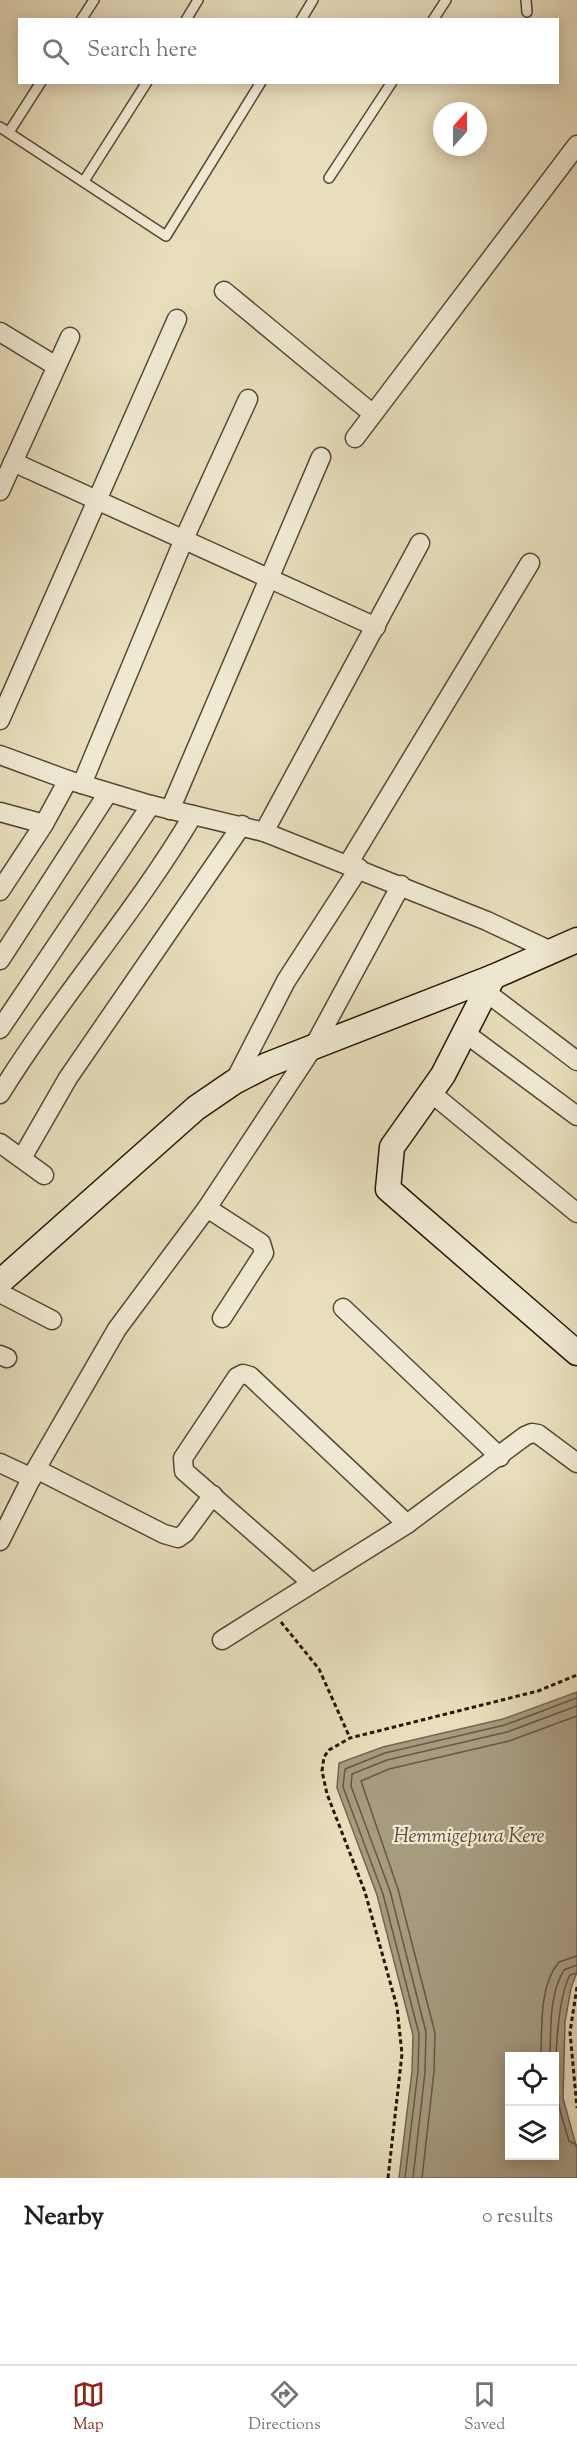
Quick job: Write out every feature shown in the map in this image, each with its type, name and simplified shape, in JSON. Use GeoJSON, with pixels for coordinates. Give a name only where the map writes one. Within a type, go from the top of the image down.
{"type":"FeatureCollection","features":[{"type":"Feature","properties":{"kind":"street"},"geometry":{"type":"LineString","coordinates":[[355,438],[577,145]]}},
{"type":"Feature","properties":{"kind":"street"},"geometry":{"type":"LineString","coordinates":[[225,291],[373,414]]}},
{"type":"Feature","properties":{"kind":"street"},"geometry":{"type":"LineString","coordinates":[[0,720],[177,318]]}},
{"type":"Feature","properties":{"kind":"street"},"geometry":{"type":"LineString","coordinates":[[0,491],[70,337]]}},
{"type":"Feature","properties":{"kind":"street"},"geometry":{"type":"LineString","coordinates":[[3,338],[56,366]]}},
{"type":"Feature","properties":{"kind":"street"},"geometry":{"type":"LineString","coordinates":[[0,891],[75,782],[248,399]]}},
{"type":"Feature","properties":{"kind":"street"},"geometry":{"type":"LineString","coordinates":[[170,810],[321,457]]}},
{"type":"Feature","properties":{"kind":"street"},"geometry":{"type":"LineString","coordinates":[[13,462],[376,627]]}},
{"type":"Feature","properties":{"kind":"street"},"geometry":{"type":"LineString","coordinates":[[264,832],[420,543]]}},
{"type":"Feature","properties":{"kind":"street"},"geometry":{"type":"LineString","coordinates":[[234,1082],[286,981],[530,563]]}},
{"type":"Feature","properties":{"kind":"street"},"geometry":{"type":"LineString","coordinates":[[0,755],[108,793],[264,832],[354,866],[508,930],[567,948]]}},
{"type":"Feature","properties":{"kind":"street"},"geometry":{"type":"LineString","coordinates":[[0,960],[108,793]]}},
{"type":"Feature","properties":{"kind":"street"},"geometry":{"type":"LineString","coordinates":[[0,1029],[152,805]]}},
{"type":"Feature","properties":{"kind":"street"},"geometry":{"type":"LineString","coordinates":[[0,812],[44,824]]}},
{"type":"Feature","properties":{"kind":"street"},"geometry":{"type":"LineString","coordinates":[[0,1094],[51,1014],[170,853],[192,815]]}},
{"type":"Feature","properties":{"kind":"street"},"geometry":{"type":"LineString","coordinates":[[22,1158],[68,1078],[242,825]]}},
{"type":"Feature","properties":{"kind":"street"},"geometry":{"type":"LineString","coordinates":[[0,1541],[34,1474],[117,1329],[207,1208],[314,1046],[401,885]]}},
{"type":"Feature","properties":{"kind":"street"},"geometry":{"type":"LineString","coordinates":[[0,1282],[172,1128],[234,1082],[314,1046],[490,984],[567,948]]}},
{"type":"Feature","properties":{"kind":"street"},"geometry":{"type":"LineString","coordinates":[[490,984],[443,1075],[392,1147],[388,1189],[577,1353]]}},
{"type":"Feature","properties":{"kind":"street"},"geometry":{"type":"LineString","coordinates":[[490,984],[577,1061]]}},
{"type":"Feature","properties":{"kind":"street"},"geometry":{"type":"LineString","coordinates":[[465,1033],[577,1116]]}},
{"type":"Feature","properties":{"kind":"street"},"geometry":{"type":"LineString","coordinates":[[430,1092],[577,1213]]}},
{"type":"Feature","properties":{"kind":"street"},"geometry":{"type":"LineString","coordinates":[[0,1143],[44,1175]]}},
{"type":"Feature","properties":{"kind":"street"},"geometry":{"type":"LineString","coordinates":[[207,1208],[261,1243],[264,1253],[222,1318]]}},
{"type":"Feature","properties":{"kind":"street"},"geometry":{"type":"LineString","coordinates":[[0,1293],[52,1320]]}},
{"type":"Feature","properties":{"kind":"street"},"geometry":{"type":"LineString","coordinates":[[343,1308],[500,1456]]}},
{"type":"Feature","properties":{"kind":"street"},"geometry":{"type":"LineString","coordinates":[[312,1583],[184,1471],[183,1458],[237,1377],[243,1374],[250,1376],[407,1524]]}},
{"type":"Feature","properties":{"kind":"street"},"geometry":{"type":"LineString","coordinates":[[222,1640],[407,1524],[532,1433],[538,1434],[577,1463]]}},
{"type":"Feature","properties":{"kind":"street"},"geometry":{"type":"LineString","coordinates":[[0,1463],[34,1474],[164,1534],[178,1538],[185,1533],[213,1495]]}},
{"type":"Feature","properties":{"kind":"lane"},"geometry":{"type":"LineString","coordinates":[[82,18],[94,0]]}},
{"type":"Feature","properties":{"kind":"lane"},"geometry":{"type":"LineString","coordinates":[[187,18],[198,0]]}},
{"type":"Feature","properties":{"kind":"lane"},"geometry":{"type":"LineString","coordinates":[[302,18],[313,0]]}},
{"type":"Feature","properties":{"kind":"lane"},"geometry":{"type":"LineString","coordinates":[[434,18],[446,0]]}},
{"type":"Feature","properties":{"kind":"lane"},"geometry":{"type":"LineString","coordinates":[[526,0],[527,12]]}},
{"type":"Feature","properties":{"kind":"lane"},"geometry":{"type":"LineString","coordinates":[[9,132],[40,84]]}},
{"type":"Feature","properties":{"kind":"lane"},"geometry":{"type":"LineString","coordinates":[[84,181],[146,84]]}},
{"type":"Feature","properties":{"kind":"lane"},"geometry":{"type":"LineString","coordinates":[[0,127],[166,236],[258,84]]}},
{"type":"Feature","properties":{"kind":"lane"},"geometry":{"type":"LineString","coordinates":[[329,178],[391,84]]}},
{"type":"Feature","properties":{"kind":"path"},"geometry":{"type":"LineString","coordinates":[[269,1610],[319,1669],[350,1738]]}},
{"type":"Feature","properties":{"kind":"path"},"geometry":{"type":"LineString","coordinates":[[388,2178],[402,2054],[397,2007],[365,1892],[327,1794],[322,1770],[324,1757],[329,1750],[350,1738],[538,1691],[577,1675]]}},
{"type":"Feature","properties":{"kind":"path"},"geometry":{"type":"LineString","coordinates":[[577,1987],[570,2032],[577,2108]]}},
{"type":"Feature","properties":{"kind":"water","name":"Hemmigepura Kere"},"geometry":{"type":"Polygon","coordinates":[[[577,1692],[577,1972],[571,1988],[565,2022],[563,2098],[577,2149],[577,2178],[399,2178],[412,2071],[413,2035],[377,1895],[337,1788],[339,1763],[383,1747],[503,1719],[577,1692]]]}}]}
